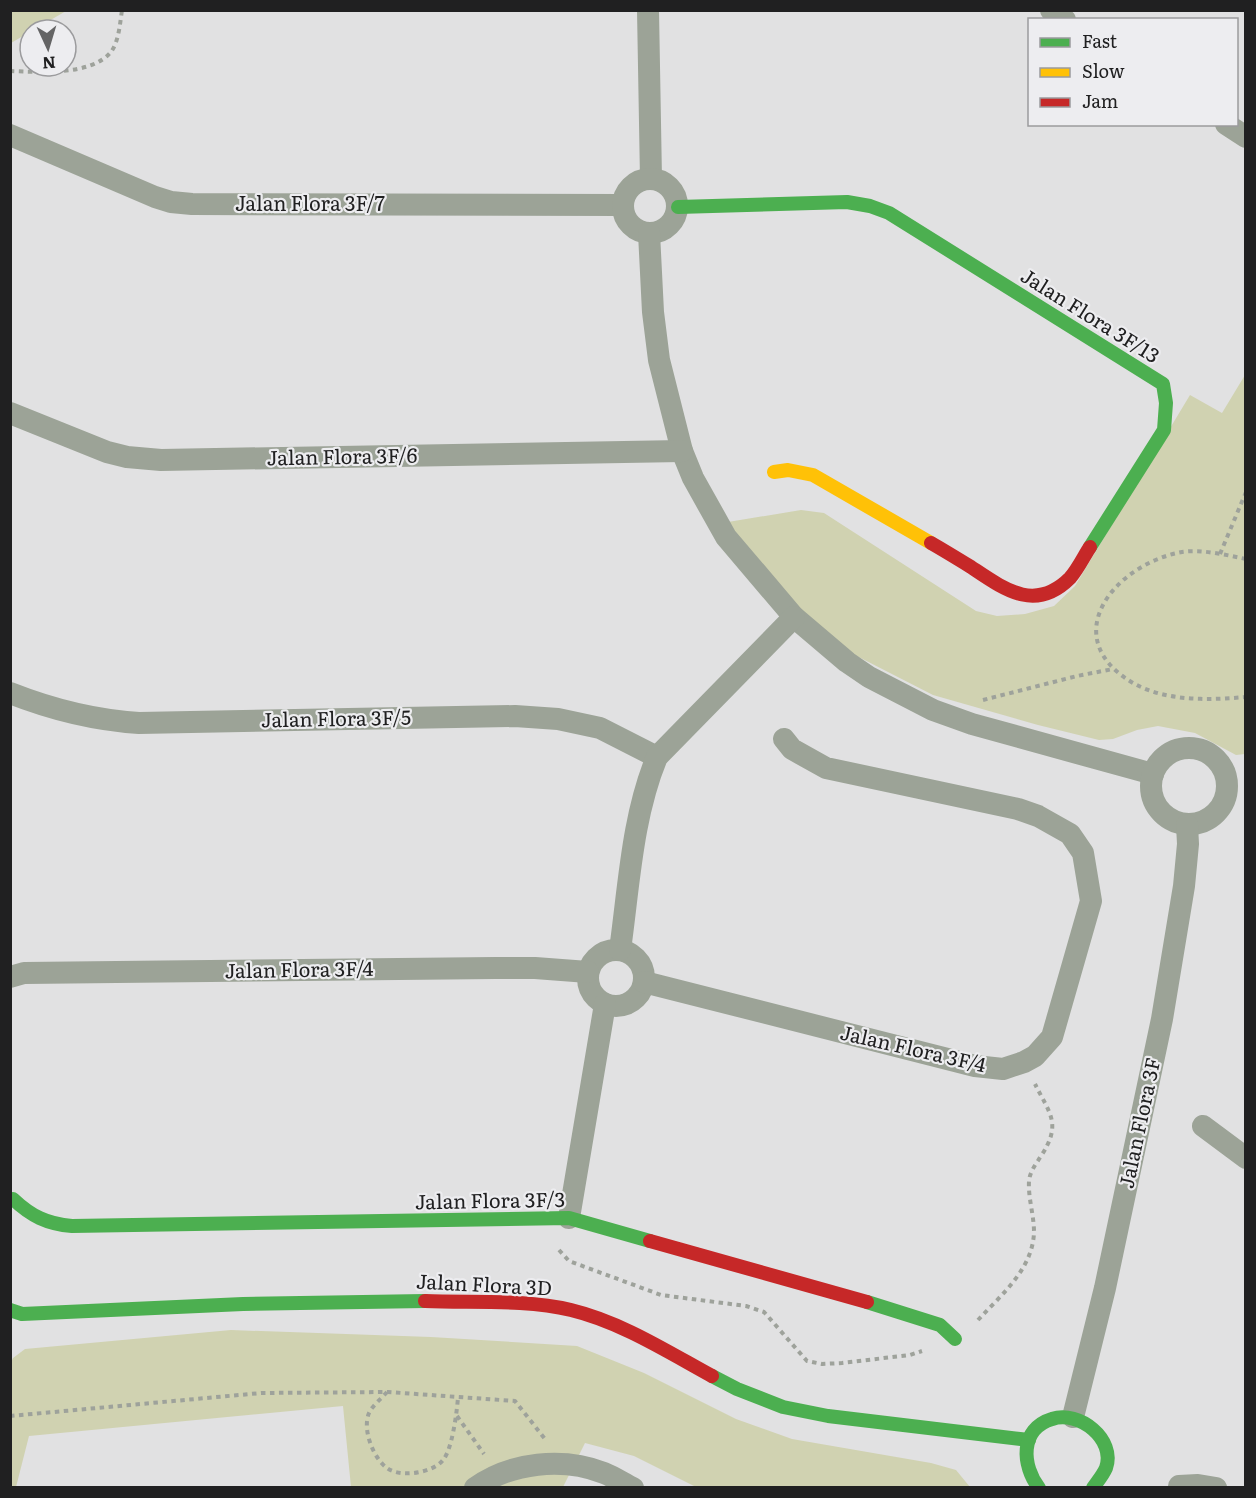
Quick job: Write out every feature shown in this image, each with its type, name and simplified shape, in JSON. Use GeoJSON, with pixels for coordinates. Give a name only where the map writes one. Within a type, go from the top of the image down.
{"type":"FeatureCollection","features":[{"type":"Feature","properties":{"kind":"street"},"geometry":{"type":"LineString","coordinates":[[648,10],[651,179]]}},
{"type":"Feature","properties":{"kind":"street"},"geometry":{"type":"LineString","coordinates":[[1229,126],[1245,137]]}},
{"type":"Feature","properties":{"kind":"street","name":"Jalan Flora 3F/7"},"geometry":{"type":"LineString","coordinates":[[10,135],[171,202],[192,204],[623,205]]}},
{"type":"Feature","properties":{"kind":"street"},"geometry":{"type":"LineString","coordinates":[[651,179],[671,188],[678,207],[675,218],[669,226],[649,233],[639,231],[630,225],[623,205],[632,186],[651,179]]}},
{"type":"Feature","properties":{"kind":"street","name":"Jalan Flora 3F/13"},"geometry":{"type":"LineString","coordinates":[[678,207],[847,202],[870,206],[889,213],[1163,384],[1166,403],[1164,430],[1071,577],[1053,591],[1030,596],[1015,593],[813,476],[788,470],[774,472]]}},
{"type":"Feature","properties":{"kind":"street"},"geometry":{"type":"LineString","coordinates":[[649,233],[653,312],[659,360],[682,451],[693,478],[726,537],[794,617],[847,662],[869,677],[933,710],[993,731],[1153,774]]}},
{"type":"Feature","properties":{"kind":"street","name":"Jalan Flora 3F/6"},"geometry":{"type":"LineString","coordinates":[[10,413],[107,452],[127,457],[161,460],[682,451]]}},
{"type":"Feature","properties":{"kind":"street"},"geometry":{"type":"LineString","coordinates":[[620,950],[638,825],[647,783],[657,757],[794,617]]}},
{"type":"Feature","properties":{"kind":"street","name":"Jalan Flora 3F/5"},"geometry":{"type":"LineString","coordinates":[[10,693],[63,712],[104,720],[139,723],[515,716],[558,719],[600,728],[657,757]]}},
{"type":"Feature","properties":{"kind":"street","name":"Jalan Flora 3F/4"},"geometry":{"type":"LineString","coordinates":[[644,982],[975,1066],[1003,1069],[1024,1062],[1035,1056],[1052,1037],[1091,901],[1083,853],[1070,834],[1052,822],[1018,809],[826,768],[792,749],[784,739]]}},
{"type":"Feature","properties":{"kind":"street"},"geometry":{"type":"LineString","coordinates":[[1186,748],[1208,753],[1236,778],[1215,815],[1197,824],[1187,825],[1165,816],[1157,808],[1152,797],[1153,774],[1158,764],[1166,756],[1186,748]]}},
{"type":"Feature","properties":{"kind":"street","name":"Jalan Flora 3F"},"geometry":{"type":"LineString","coordinates":[[1074,1417],[1105,1288],[1162,1019],[1184,886],[1188,844],[1187,825]]}},
{"type":"Feature","properties":{"kind":"street"},"geometry":{"type":"LineString","coordinates":[[620,950],[636,958],[644,973],[644,982],[641,992],[634,999],[615,1006],[605,1004],[591,992],[588,972],[596,957],[603,952],[620,950]]}},
{"type":"Feature","properties":{"kind":"street","name":"Jalan Flora 3F/4"},"geometry":{"type":"LineString","coordinates":[[10,977],[24,973],[471,968],[535,968],[588,972]]}},
{"type":"Feature","properties":{"kind":"street"},"geometry":{"type":"LineString","coordinates":[[569,1218],[605,1004]]}},
{"type":"Feature","properties":{"kind":"street"},"geometry":{"type":"LineString","coordinates":[[1203,1126],[1245,1158]]}},
{"type":"Feature","properties":{"kind":"street","name":"Jalan Flora 3F/3"},"geometry":{"type":"LineString","coordinates":[[13,1199],[27,1214],[40,1220],[53,1225],[72,1226],[569,1218],[913,1315],[940,1326],[955,1339]]}},
{"type":"Feature","properties":{"kind":"street","name":"Jalan Flora 3D"},"geometry":{"type":"LineString","coordinates":[[14,1315],[243,1304],[411,1301],[527,1304],[571,1310],[601,1320],[641,1338],[737,1389],[783,1407],[828,1416],[1029,1440]]}},
{"type":"Feature","properties":{"kind":"street"},"geometry":{"type":"LineString","coordinates":[[1039,1488],[1031,1479],[1026,1466],[1025,1453],[1029,1440],[1036,1429],[1047,1421],[1060,1417],[1074,1417],[1097,1430],[1104,1442],[1107,1455],[1105,1468],[1100,1480],[1092,1488]]}},
{"type":"Feature","properties":{"kind":"street"},"geometry":{"type":"LineString","coordinates":[[475,1488],[497,1473],[514,1468],[538,1464],[563,1464],[604,1473],[633,1488]]}},
{"type":"Feature","properties":{"kind":"street"},"geometry":{"type":"LineString","coordinates":[[1179,1486],[1198,1485],[1216,1488]]}},
{"type":"Feature","properties":{"kind":"path"},"geometry":{"type":"LineString","coordinates":[[10,71],[40,72],[77,69],[98,62],[111,51],[119,30],[122,10]]}},
{"type":"Feature","properties":{"kind":"path"},"geometry":{"type":"LineString","coordinates":[[1220,554],[1245,492]]}},
{"type":"Feature","properties":{"kind":"path"},"geometry":{"type":"LineString","coordinates":[[1245,559],[1220,554],[1183,552],[1151,563],[1126,577],[1111,590],[1100,611],[1096,630],[1099,649],[1113,669],[1135,684],[1164,695],[1207,700],[1245,697]]}},
{"type":"Feature","properties":{"kind":"path"},"geometry":{"type":"LineString","coordinates":[[977,702],[1113,669]]}},
{"type":"Feature","properties":{"kind":"path"},"geometry":{"type":"LineString","coordinates":[[388,1392],[369,1412],[367,1427],[371,1443],[380,1461],[388,1470],[407,1473],[427,1471],[444,1460],[451,1439],[458,1397]]}},
{"type":"Feature","properties":{"kind":"path"},"geometry":{"type":"LineString","coordinates":[[10,1416],[261,1393],[388,1392],[515,1401],[563,1464]]}},
{"type":"Feature","properties":{"kind":"path"},"geometry":{"type":"LineString","coordinates":[[456,1416],[497,1473]]}},
{"type":"Feature","properties":{"kind":"green space"},"geometry":{"type":"Polygon","coordinates":[[[11,10],[66,10],[54,18],[18,18],[18,39],[11,43],[11,10]]]}},
{"type":"Feature","properties":{"kind":"green space"},"geometry":{"type":"Polygon","coordinates":[[[1245,375],[1245,754],[1236,755],[1195,733],[1158,726],[1137,730],[1113,739],[1099,740],[933,695],[845,650],[784,594],[722,523],[801,510],[824,513],[976,611],[997,616],[1025,614],[1054,606],[1075,586],[1190,395],[1222,413],[1245,375]]]}},
{"type":"Feature","properties":{"kind":"green space"},"geometry":{"type":"Polygon","coordinates":[[[231,1330],[431,1337],[577,1346],[644,1373],[736,1419],[792,1439],[931,1463],[956,1470],[970,1487],[696,1487],[634,1456],[585,1443],[563,1487],[351,1487],[343,1406],[29,1436],[16,1487],[11,1488],[11,1362],[25,1349],[231,1330]]]}},
{"type":"Feature","properties":{"kind":"traffic: fast"},"geometry":{"type":"LineString","coordinates":[[678,207],[847,202],[870,206],[889,213],[1163,384],[1166,403],[1164,430],[1090,547]]}},
{"type":"Feature","properties":{"kind":"traffic: fast"},"geometry":{"type":"LineString","coordinates":[[13,1199],[40,1218],[72,1226],[569,1218],[650,1241]]}},
{"type":"Feature","properties":{"kind":"traffic: fast"},"geometry":{"type":"LineString","coordinates":[[10,1310],[22,1314],[243,1304],[425,1301]]}},
{"type":"Feature","properties":{"kind":"traffic: fast"},"geometry":{"type":"LineString","coordinates":[[867,1302],[940,1325],[955,1339]]}},
{"type":"Feature","properties":{"kind":"traffic: fast"},"geometry":{"type":"LineString","coordinates":[[712,1376],[737,1389],[783,1407],[828,1416],[1029,1440]]}},
{"type":"Feature","properties":{"kind":"traffic: fast"},"geometry":{"type":"LineString","coordinates":[[1039,1488],[1029,1469],[1027,1459],[1029,1439],[1041,1424],[1062,1417],[1084,1423],[1093,1429],[1106,1447],[1108,1457],[1106,1468],[1093,1488]]}},
{"type":"Feature","properties":{"kind":"traffic: slow"},"geometry":{"type":"LineString","coordinates":[[774,472],[788,470],[813,475],[931,543]]}},
{"type":"Feature","properties":{"kind":"traffic: jam"},"geometry":{"type":"LineString","coordinates":[[931,543],[995,583],[1020,594],[1032,596],[1057,588],[1070,578],[1090,547]]}},
{"type":"Feature","properties":{"kind":"traffic: jam"},"geometry":{"type":"LineString","coordinates":[[650,1241],[867,1302]]}},
{"type":"Feature","properties":{"kind":"traffic: jam"},"geometry":{"type":"LineString","coordinates":[[425,1301],[536,1304],[571,1310],[626,1330],[712,1376]]}}]}
